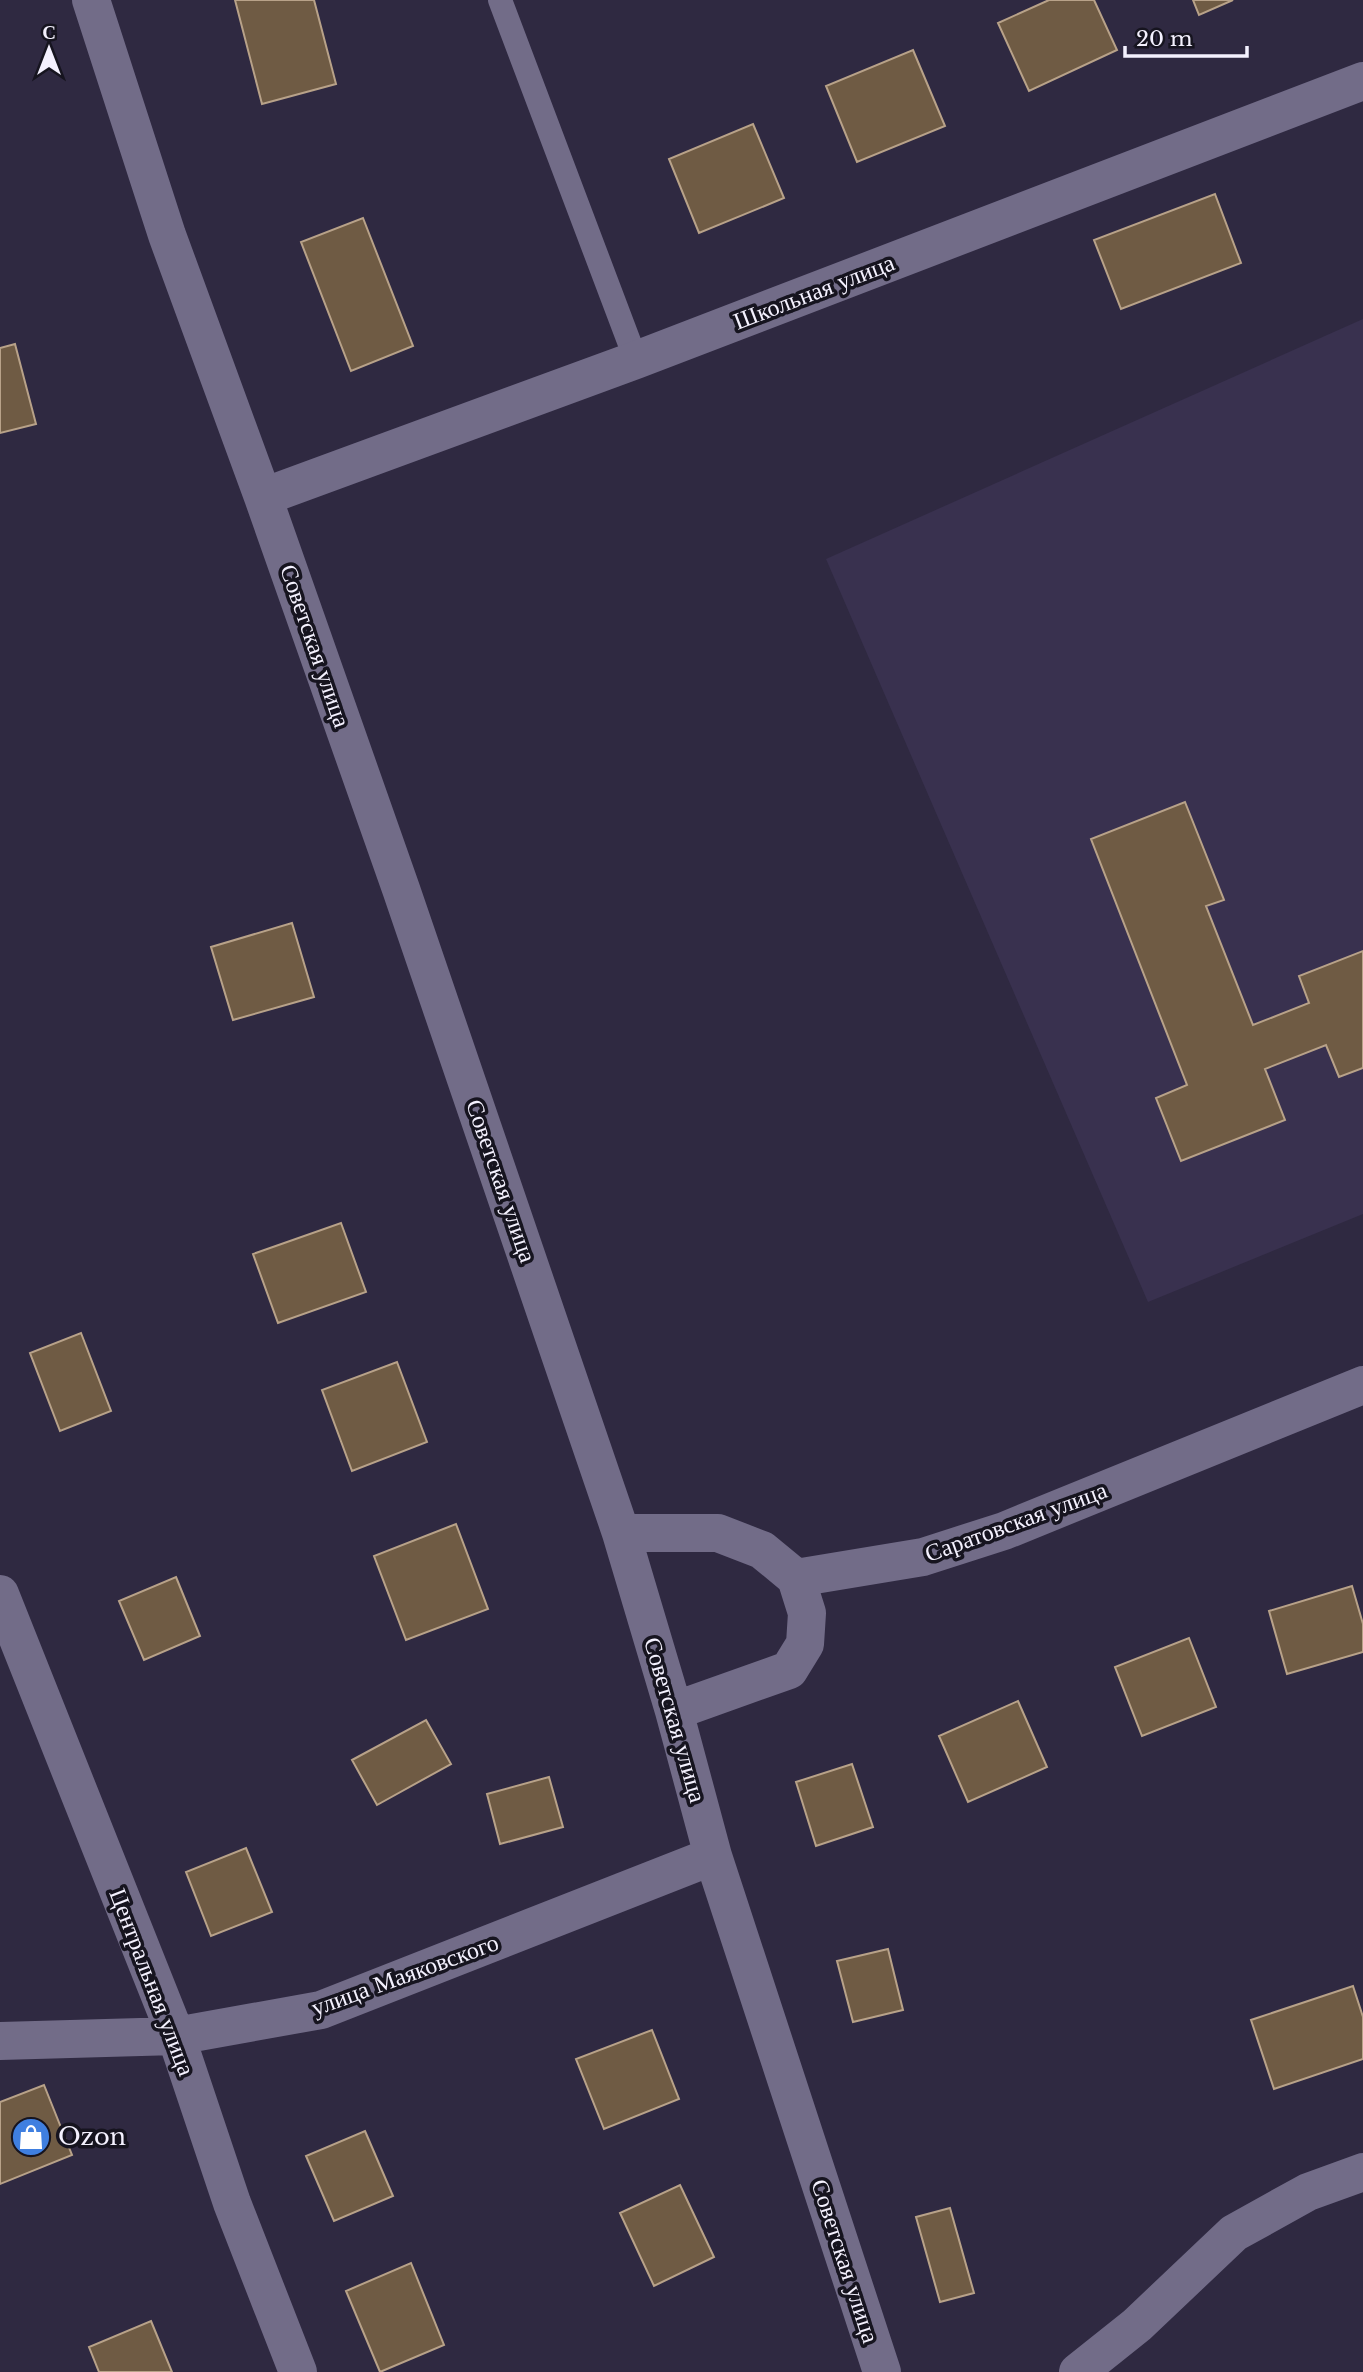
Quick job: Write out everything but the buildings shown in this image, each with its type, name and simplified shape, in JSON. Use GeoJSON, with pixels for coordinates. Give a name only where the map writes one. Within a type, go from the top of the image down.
{"type":"FeatureCollection","features":[{"type":"Feature","properties":{"kind":"street","name":"Советская улица"},"geometry":{"type":"LineString","coordinates":[[91,0],[167,235],[405,902],[621,1534],[674,1711],[713,1856],[881,2372]]}},
{"type":"Feature","properties":{"kind":"street","name":"Школьная улица"},"geometry":{"type":"LineString","coordinates":[[263,498],[636,360],[1363,82]]}},
{"type":"Feature","properties":{"kind":"street","name":"Саратовская улица"},"geometry":{"type":"LineString","coordinates":[[796,1577],[923,1557],[1004,1531],[1363,1385]]}},
{"type":"Feature","properties":{"kind":"street"},"geometry":{"type":"LineString","coordinates":[[621,1534],[718,1534],[762,1550],[796,1577],[807,1613],[805,1644],[789,1670],[674,1711]]}},
{"type":"Feature","properties":{"kind":"street","name":"Центральная улица"},"geometry":{"type":"LineString","coordinates":[[0,1594],[176,2036],[232,2203],[298,2372]]}},
{"type":"Feature","properties":{"kind":"street","name":"улица Маяковского"},"geometry":{"type":"LineString","coordinates":[[0,2041],[176,2036],[321,2010],[713,1856]]}},
{"type":"Feature","properties":{"kind":"street"},"geometry":{"type":"LineString","coordinates":[[1079,2372],[1137,2325],[1234,2233],[1308,2192],[1363,2172]]}},
{"type":"Feature","properties":{"kind":"lane"},"geometry":{"type":"LineString","coordinates":[[500,0],[636,360]]}},
{"type":"Feature","properties":{"kind":"shaded area"},"geometry":{"type":"Polygon","coordinates":[[[1363,319],[1363,1214],[1148,1302],[826,559],[1363,319]]]}},
{"type":"Feature","properties":{"kind":"place","name":"Ozon"},"geometry":{"type":"Point","coordinates":[31,2137]}}]}
